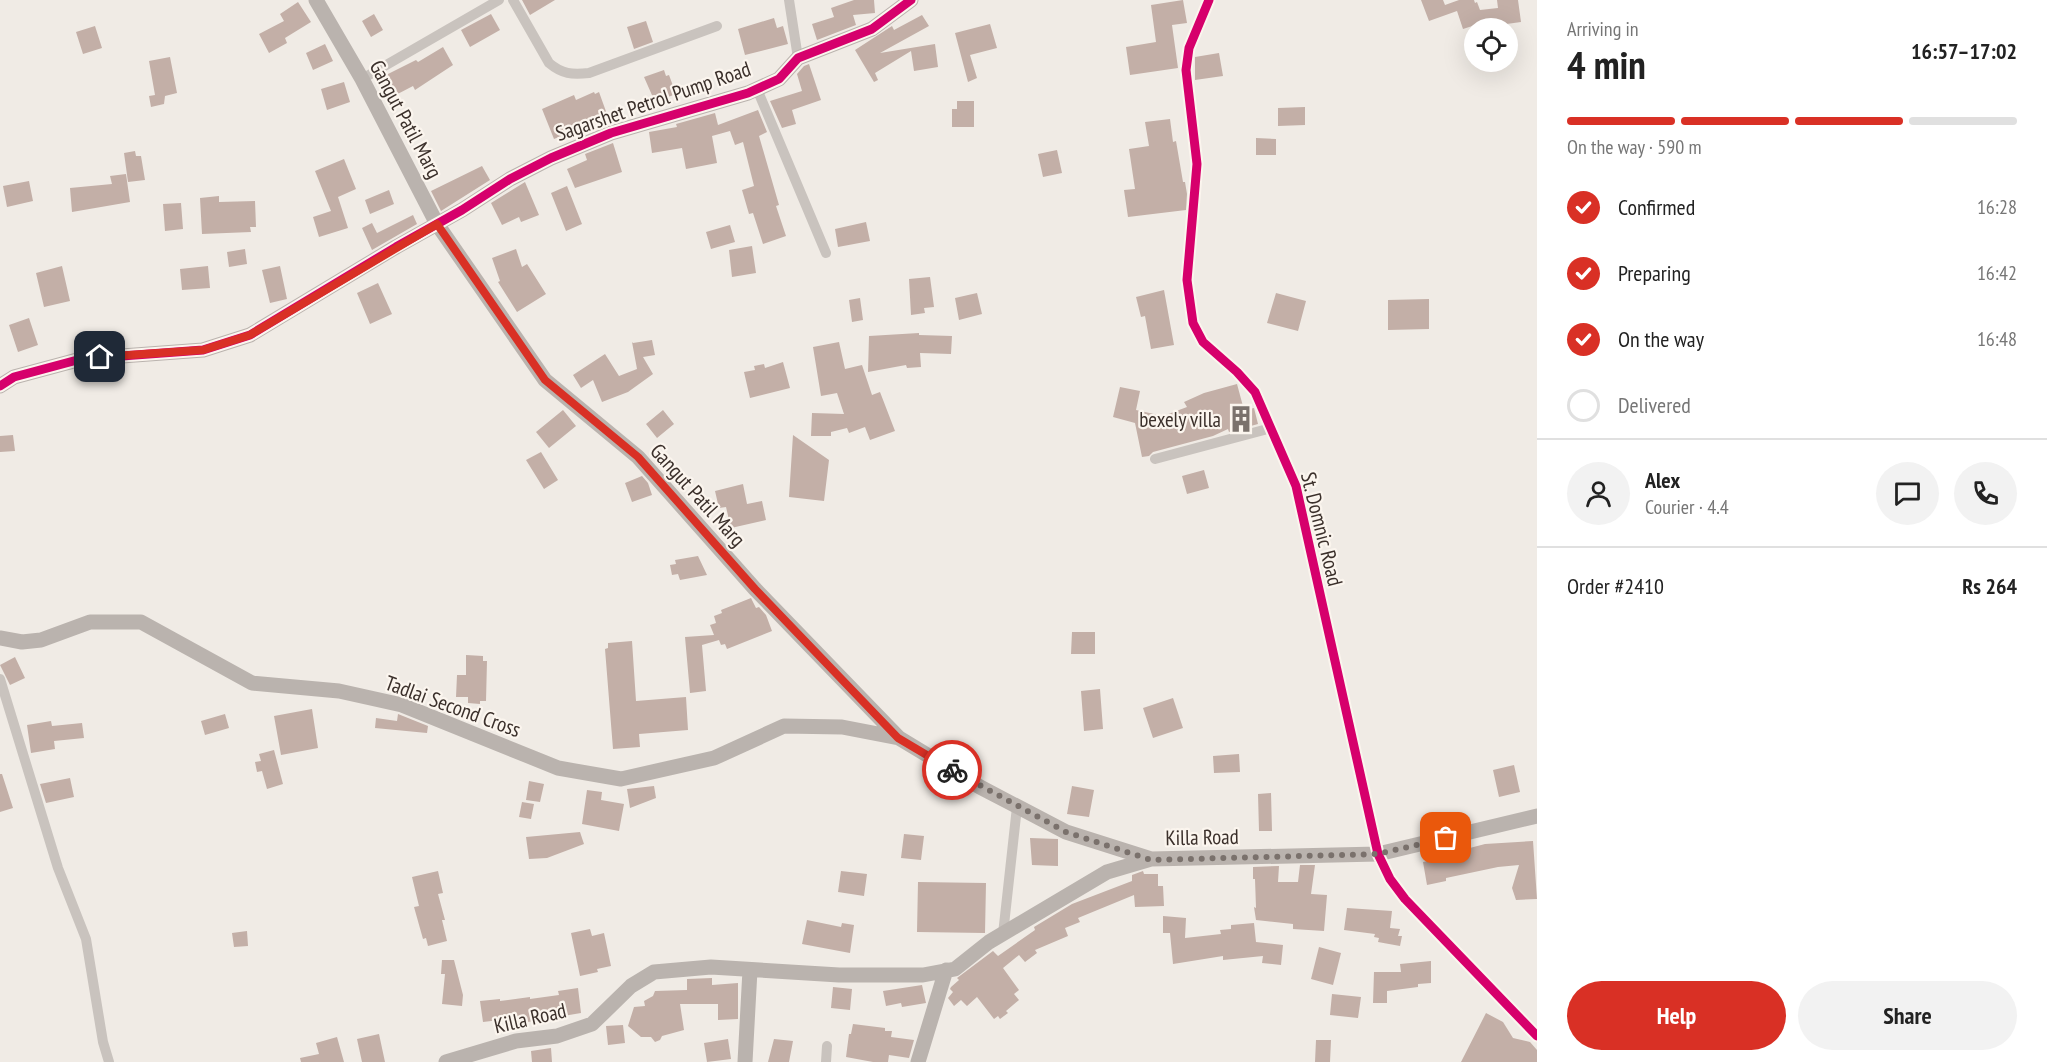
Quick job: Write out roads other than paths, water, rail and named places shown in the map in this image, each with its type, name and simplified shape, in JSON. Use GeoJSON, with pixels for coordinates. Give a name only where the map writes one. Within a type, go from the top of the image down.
{"type":"FeatureCollection","features":[{"type":"Feature","properties":{"kind":"street","name":"Gangut Patil Marg"},"geometry":{"type":"LineString","coordinates":[[316,0],[362,79],[437,224],[545,380],[638,457],[755,589],[898,738],[1017,807],[1066,832],[1151,860]]}},
{"type":"Feature","properties":{"kind":"street"},"geometry":{"type":"LineString","coordinates":[[362,79],[498,0]]}},
{"type":"Feature","properties":{"kind":"street"},"geometry":{"type":"LineString","coordinates":[[513,0],[549,63],[558,71],[572,75],[589,73],[717,26]]}},
{"type":"Feature","properties":{"kind":"street"},"geometry":{"type":"LineString","coordinates":[[789,0],[798,58]]}},
{"type":"Feature","properties":{"kind":"street","name":"Sagarshet Petrol Pump Road"},"geometry":{"type":"LineString","coordinates":[[437,224],[510,179],[552,158],[611,133],[757,89],[779,79],[798,58],[872,29],[911,0]]}},
{"type":"Feature","properties":{"kind":"street","name":"St. Domnic Road"},"geometry":{"type":"LineString","coordinates":[[1209,0],[1190,48],[1186,70],[1197,164],[1187,280],[1193,323],[1203,342],[1237,372],[1255,392],[1296,486],[1378,854],[1390,879],[1405,899],[1537,1036]]}},
{"type":"Feature","properties":{"kind":"street"},"geometry":{"type":"LineString","coordinates":[[757,89],[826,253]]}},
{"type":"Feature","properties":{"kind":"street"},"geometry":{"type":"LineString","coordinates":[[0,386],[14,377],[81,359],[203,350],[250,335],[437,224]]}},
{"type":"Feature","properties":{"kind":"street"},"geometry":{"type":"LineString","coordinates":[[1155,459],[1271,428]]}},
{"type":"Feature","properties":{"kind":"street","name":"Tadlai Second Cross"},"geometry":{"type":"LineString","coordinates":[[0,638],[22,642],[41,640],[90,622],[141,622],[252,683],[339,691],[402,705],[558,768],[621,779],[714,758],[784,726],[842,727],[898,738]]}},
{"type":"Feature","properties":{"kind":"street"},"geometry":{"type":"LineString","coordinates":[[0,680],[58,868],[86,939],[103,1042],[110,1062]]}},
{"type":"Feature","properties":{"kind":"street"},"geometry":{"type":"LineString","coordinates":[[1003,934],[1017,807]]}},
{"type":"Feature","properties":{"kind":"street","name":"Killa Road"},"geometry":{"type":"LineString","coordinates":[[446,1062],[516,1041],[557,1036],[592,1024],[631,986],[654,972],[711,967],[839,975],[923,975],[954,969],[1003,934],[1107,872],[1151,860],[1378,854],[1537,816]]}},
{"type":"Feature","properties":{"kind":"street"},"geometry":{"type":"LineString","coordinates":[[745,1062],[750,970]]}},
{"type":"Feature","properties":{"kind":"street"},"geometry":{"type":"LineString","coordinates":[[918,1062],[946,970]]}},
{"type":"Feature","properties":{"kind":"street"},"geometry":{"type":"LineString","coordinates":[[826,1062],[827,1046]]}},
{"type":"Feature","properties":{"kind":"place","name":"bexely villa"},"geometry":{"type":"Point","coordinates":[1241,419]}}]}
